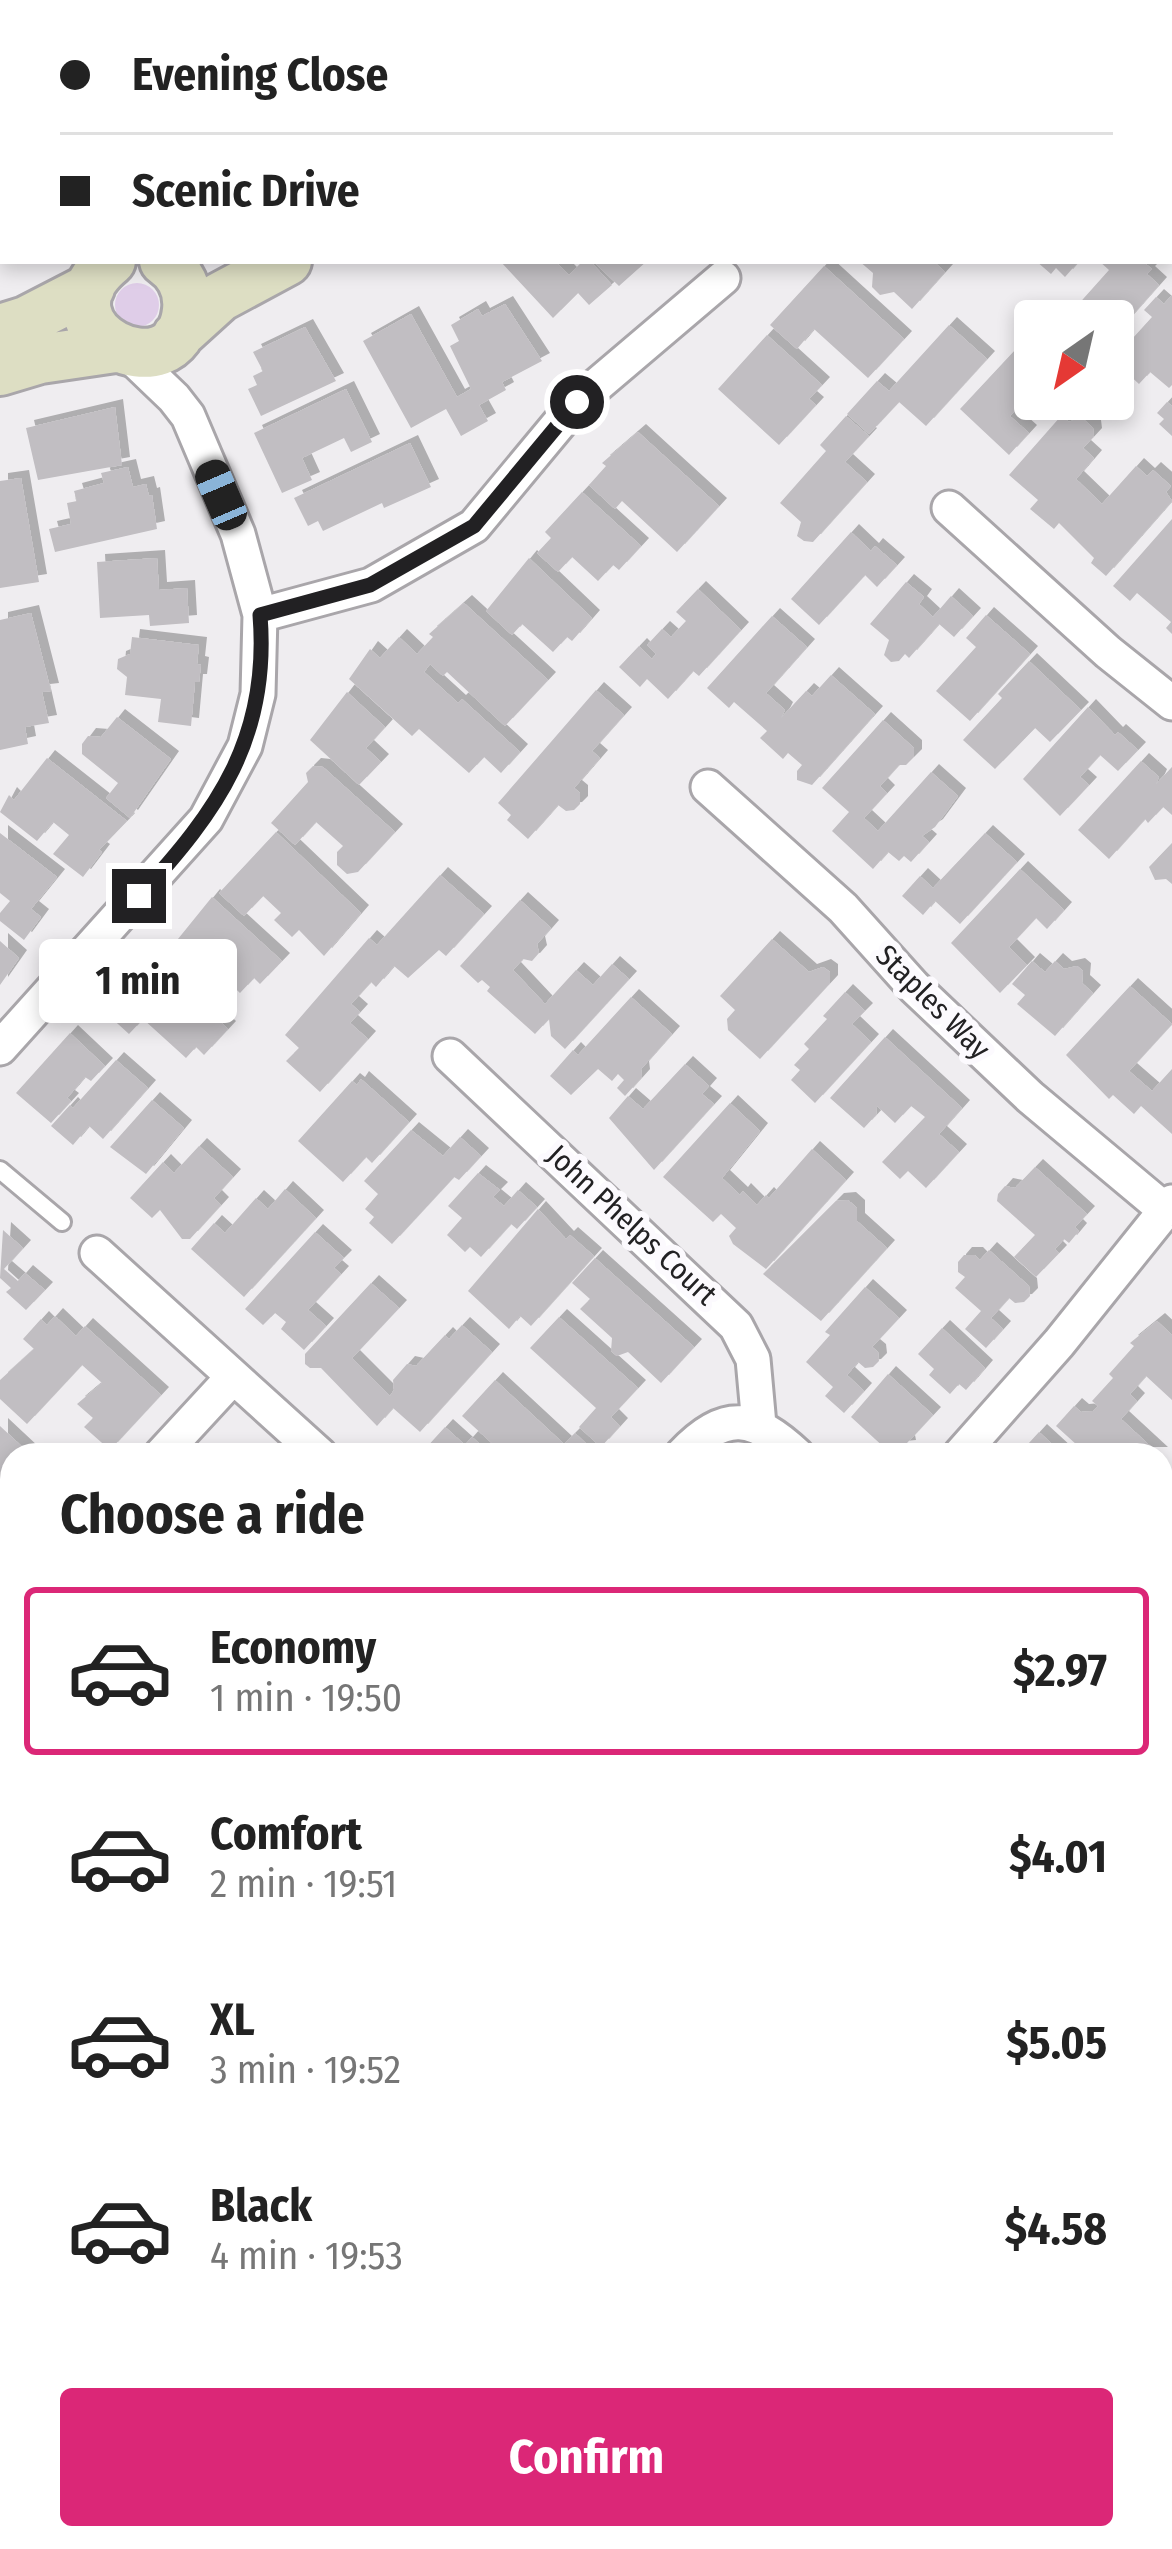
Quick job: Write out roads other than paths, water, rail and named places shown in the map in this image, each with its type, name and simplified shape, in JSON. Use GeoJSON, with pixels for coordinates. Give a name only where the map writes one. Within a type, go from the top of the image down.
{"type":"FeatureCollection","features":[{"type":"Feature","properties":{"kind":"street"},"geometry":{"type":"LineString","coordinates":[[0,1048],[190,839],[222,794],[245,746],[258,694],[260,615],[238,534],[188,416],[175,338],[184,323],[187,293],[182,279],[167,264]]}},
{"type":"Feature","properties":{"kind":"street"},"geometry":{"type":"LineString","coordinates":[[0,371],[40,358],[120,350],[151,352],[175,338],[220,297],[280,264]]}},
{"type":"Feature","properties":{"kind":"street"},"geometry":{"type":"LineString","coordinates":[[96,272],[89,316],[103,340],[120,350],[188,416]]}},
{"type":"Feature","properties":{"kind":"street"},"geometry":{"type":"LineString","coordinates":[[0,329],[26,321],[96,272]]}},
{"type":"Feature","properties":{"kind":"street"},"geometry":{"type":"LineString","coordinates":[[260,615],[370,585],[474,526],[577,402],[723,278]]}},
{"type":"Feature","properties":{"kind":"street"},"geometry":{"type":"LineString","coordinates":[[949,508],[1091,637],[1172,703]]}},
{"type":"Feature","properties":{"kind":"street","name":"Staples Way"},"geometry":{"type":"LineString","coordinates":[[708,787],[843,908],[914,987],[1030,1096],[1168,1206]]}},
{"type":"Feature","properties":{"kind":"street","name":"John Phelps Court"},"geometry":{"type":"LineString","coordinates":[[450,1056],[736,1326],[753,1359],[759,1425]]}},
{"type":"Feature","properties":{"kind":"street"},"geometry":{"type":"LineString","coordinates":[[971,1443],[1059,1343],[1168,1206]]}},
{"type":"Feature","properties":{"kind":"street"},"geometry":{"type":"LineString","coordinates":[[97,1253],[307,1443]]}},
{"type":"Feature","properties":{"kind":"street"},"geometry":{"type":"LineString","coordinates":[[172,1443],[233,1377]]}},
{"type":"Feature","properties":{"kind":"street"},"geometry":{"type":"LineString","coordinates":[[696,1443],[710,1431],[742,1423],[759,1425],[782,1443]]}},
{"type":"Feature","properties":{"kind":"lane"},"geometry":{"type":"LineString","coordinates":[[0,1170],[62,1222]]}}]}
